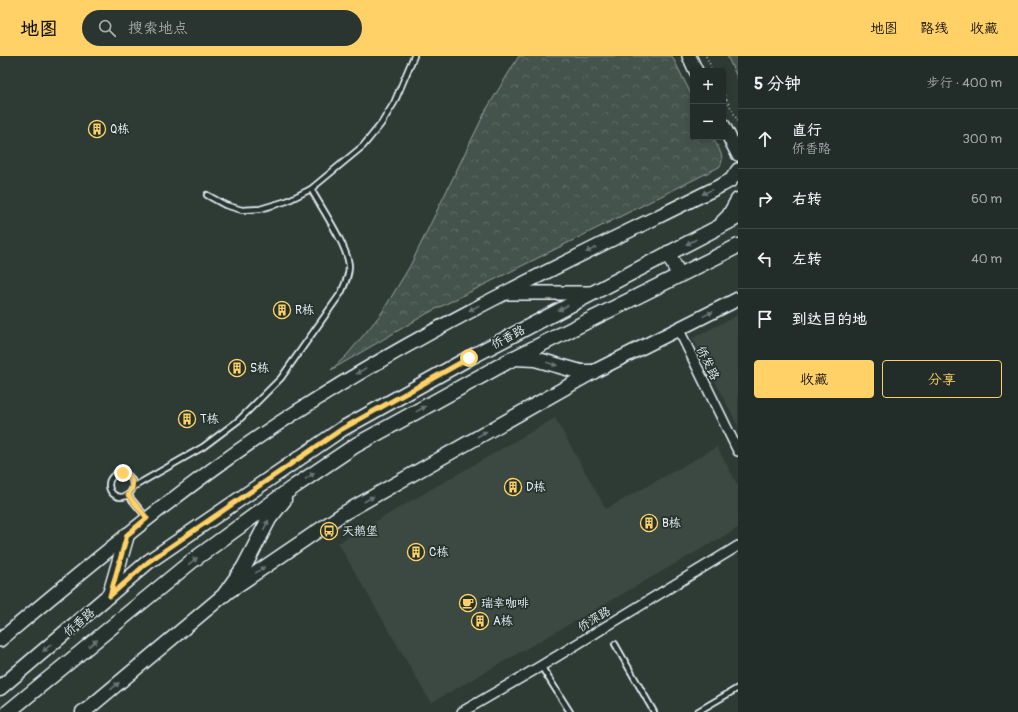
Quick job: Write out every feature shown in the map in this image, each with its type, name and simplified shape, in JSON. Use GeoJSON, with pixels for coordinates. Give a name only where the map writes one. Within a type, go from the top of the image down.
{"type":"FeatureCollection","features":[{"type":"Feature","properties":{"kind":"main road"},"geometry":{"type":"LineString","coordinates":[[688,56],[694,68]]}},
{"type":"Feature","properties":{"kind":"main road"},"geometry":{"type":"LineString","coordinates":[[726,131],[738,154]]}},
{"type":"Feature","properties":{"kind":"main road"},"geometry":{"type":"LineString","coordinates":[[0,640],[147,518],[216,466],[303,407],[436,328],[722,185],[731,180],[738,170]]}},
{"type":"Feature","properties":{"kind":"main road"},"geometry":{"type":"LineString","coordinates":[[716,229],[729,216],[738,200]]}},
{"type":"Feature","properties":{"kind":"main road","name":"侨香路"},"geometry":{"type":"LineString","coordinates":[[0,688],[110,596],[148,562],[342,429],[469,358],[738,217]]}},
{"type":"Feature","properties":{"kind":"main road","name":"侨香路"},"geometry":{"type":"LineString","coordinates":[[8,712],[192,561],[295,486],[356,445],[514,358],[738,246]]}},
{"type":"Feature","properties":{"kind":"main road"},"geometry":{"type":"LineString","coordinates":[[668,253],[680,275]]}},
{"type":"Feature","properties":{"kind":"main road"},"geometry":{"type":"LineString","coordinates":[[504,293],[593,292]]}},
{"type":"Feature","properties":{"kind":"main road"},"geometry":{"type":"LineString","coordinates":[[84,712],[224,594],[344,513],[593,372],[738,299]]}},
{"type":"Feature","properties":{"kind":"main road"},"geometry":{"type":"LineString","coordinates":[[514,358],[535,360],[581,372],[593,372]]}},
{"type":"Feature","properties":{"kind":"main road"},"geometry":{"type":"LineString","coordinates":[[224,594],[244,567],[269,518],[295,486]]}},
{"type":"Feature","properties":{"kind":"main road"},"geometry":{"type":"LineString","coordinates":[[110,596],[127,535]]}},
{"type":"Feature","properties":{"kind":"street","name":"侨发路"},"geometry":{"type":"LineString","coordinates":[[678,328],[738,451]]}},
{"type":"Feature","properties":{"kind":"street","name":"侨深路"},"geometry":{"type":"LineString","coordinates":[[462,712],[541,666],[738,546]]}},
{"type":"Feature","properties":{"kind":"lane"},"geometry":{"type":"LineString","coordinates":[[207,195],[225,205],[242,210],[260,209],[287,201],[311,189],[363,146],[381,124],[394,103],[414,56]]}},
{"type":"Feature","properties":{"kind":"lane"},"geometry":{"type":"LineString","coordinates":[[133,487],[132,480],[127,474],[118,473],[111,478],[110,488],[114,494],[121,497],[128,495],[133,487],[202,447],[239,420],[281,378],[341,293],[348,278],[349,265],[338,238],[311,189]]}},
{"type":"Feature","properties":{"kind":"lane"},"geometry":{"type":"LineString","coordinates":[[128,495],[147,518]]}},
{"type":"Feature","properties":{"kind":"lane"},"geometry":{"type":"LineString","coordinates":[[615,644],[654,712]]}},
{"type":"Feature","properties":{"kind":"lane"},"geometry":{"type":"LineString","coordinates":[[541,666],[570,712]]}},
{"type":"Feature","properties":{"kind":"lane"},"geometry":{"type":"LineString","coordinates":[[697,712],[738,688]]}},
{"type":"Feature","properties":{"kind":"path"},"geometry":{"type":"LineString","coordinates":[[706,56],[712,68]]}},
{"type":"Feature","properties":{"kind":"path"},"geometry":{"type":"LineString","coordinates":[[726,98],[738,122]]}},
{"type":"Feature","properties":{"kind":"shaded area"},"geometry":{"type":"Polygon","coordinates":[[[738,315],[738,426],[693,338],[738,315]]]}},
{"type":"Feature","properties":{"kind":"shaded area"},"geometry":{"type":"Polygon","coordinates":[[[555,418],[606,509],[717,447],[738,486],[738,528],[431,703],[338,543],[555,418]]]}},
{"type":"Feature","properties":{"kind":"green space"},"geometry":{"type":"Polygon","coordinates":[[[519,56],[672,56],[690,92],[690,140],[714,140],[722,156],[722,160],[719,167],[428,313],[331,370],[347,355],[381,314],[410,266],[486,110],[519,56]]]}},
{"type":"Feature","properties":{"kind":"green space"},"geometry":{"type":"Polygon","coordinates":[[[727,56],[738,56],[738,79],[727,56]]]}},
{"type":"Feature","properties":{"kind":"place","name":"Q栋"},"geometry":{"type":"Point","coordinates":[97,129]}},
{"type":"Feature","properties":{"kind":"place","name":"R栋"},"geometry":{"type":"Point","coordinates":[282,310]}},
{"type":"Feature","properties":{"kind":"place","name":"S栋"},"geometry":{"type":"Point","coordinates":[237,368]}},
{"type":"Feature","properties":{"kind":"place","name":"T栋"},"geometry":{"type":"Point","coordinates":[187,419]}},
{"type":"Feature","properties":{"kind":"place","name":"D栋"},"geometry":{"type":"Point","coordinates":[513,487]}},
{"type":"Feature","properties":{"kind":"place","name":"B栋"},"geometry":{"type":"Point","coordinates":[649,523]}},
{"type":"Feature","properties":{"kind":"place","name":"天鹅堡"},"geometry":{"type":"Point","coordinates":[329,531]}},
{"type":"Feature","properties":{"kind":"place","name":"C栋"},"geometry":{"type":"Point","coordinates":[416,552]}},
{"type":"Feature","properties":{"kind":"place","name":"瑞幸咖啡"},"geometry":{"type":"Point","coordinates":[468,603]}},
{"type":"Feature","properties":{"kind":"place","name":"A栋"},"geometry":{"type":"Point","coordinates":[480,621]}},
{"type":"Feature","properties":{"kind":"route"},"geometry":{"type":"LineString","coordinates":[[123,473],[130,476],[133,483],[132,491],[128,495],[147,518],[127,535],[110,596],[148,562],[342,429],[469,358]]}}]}
